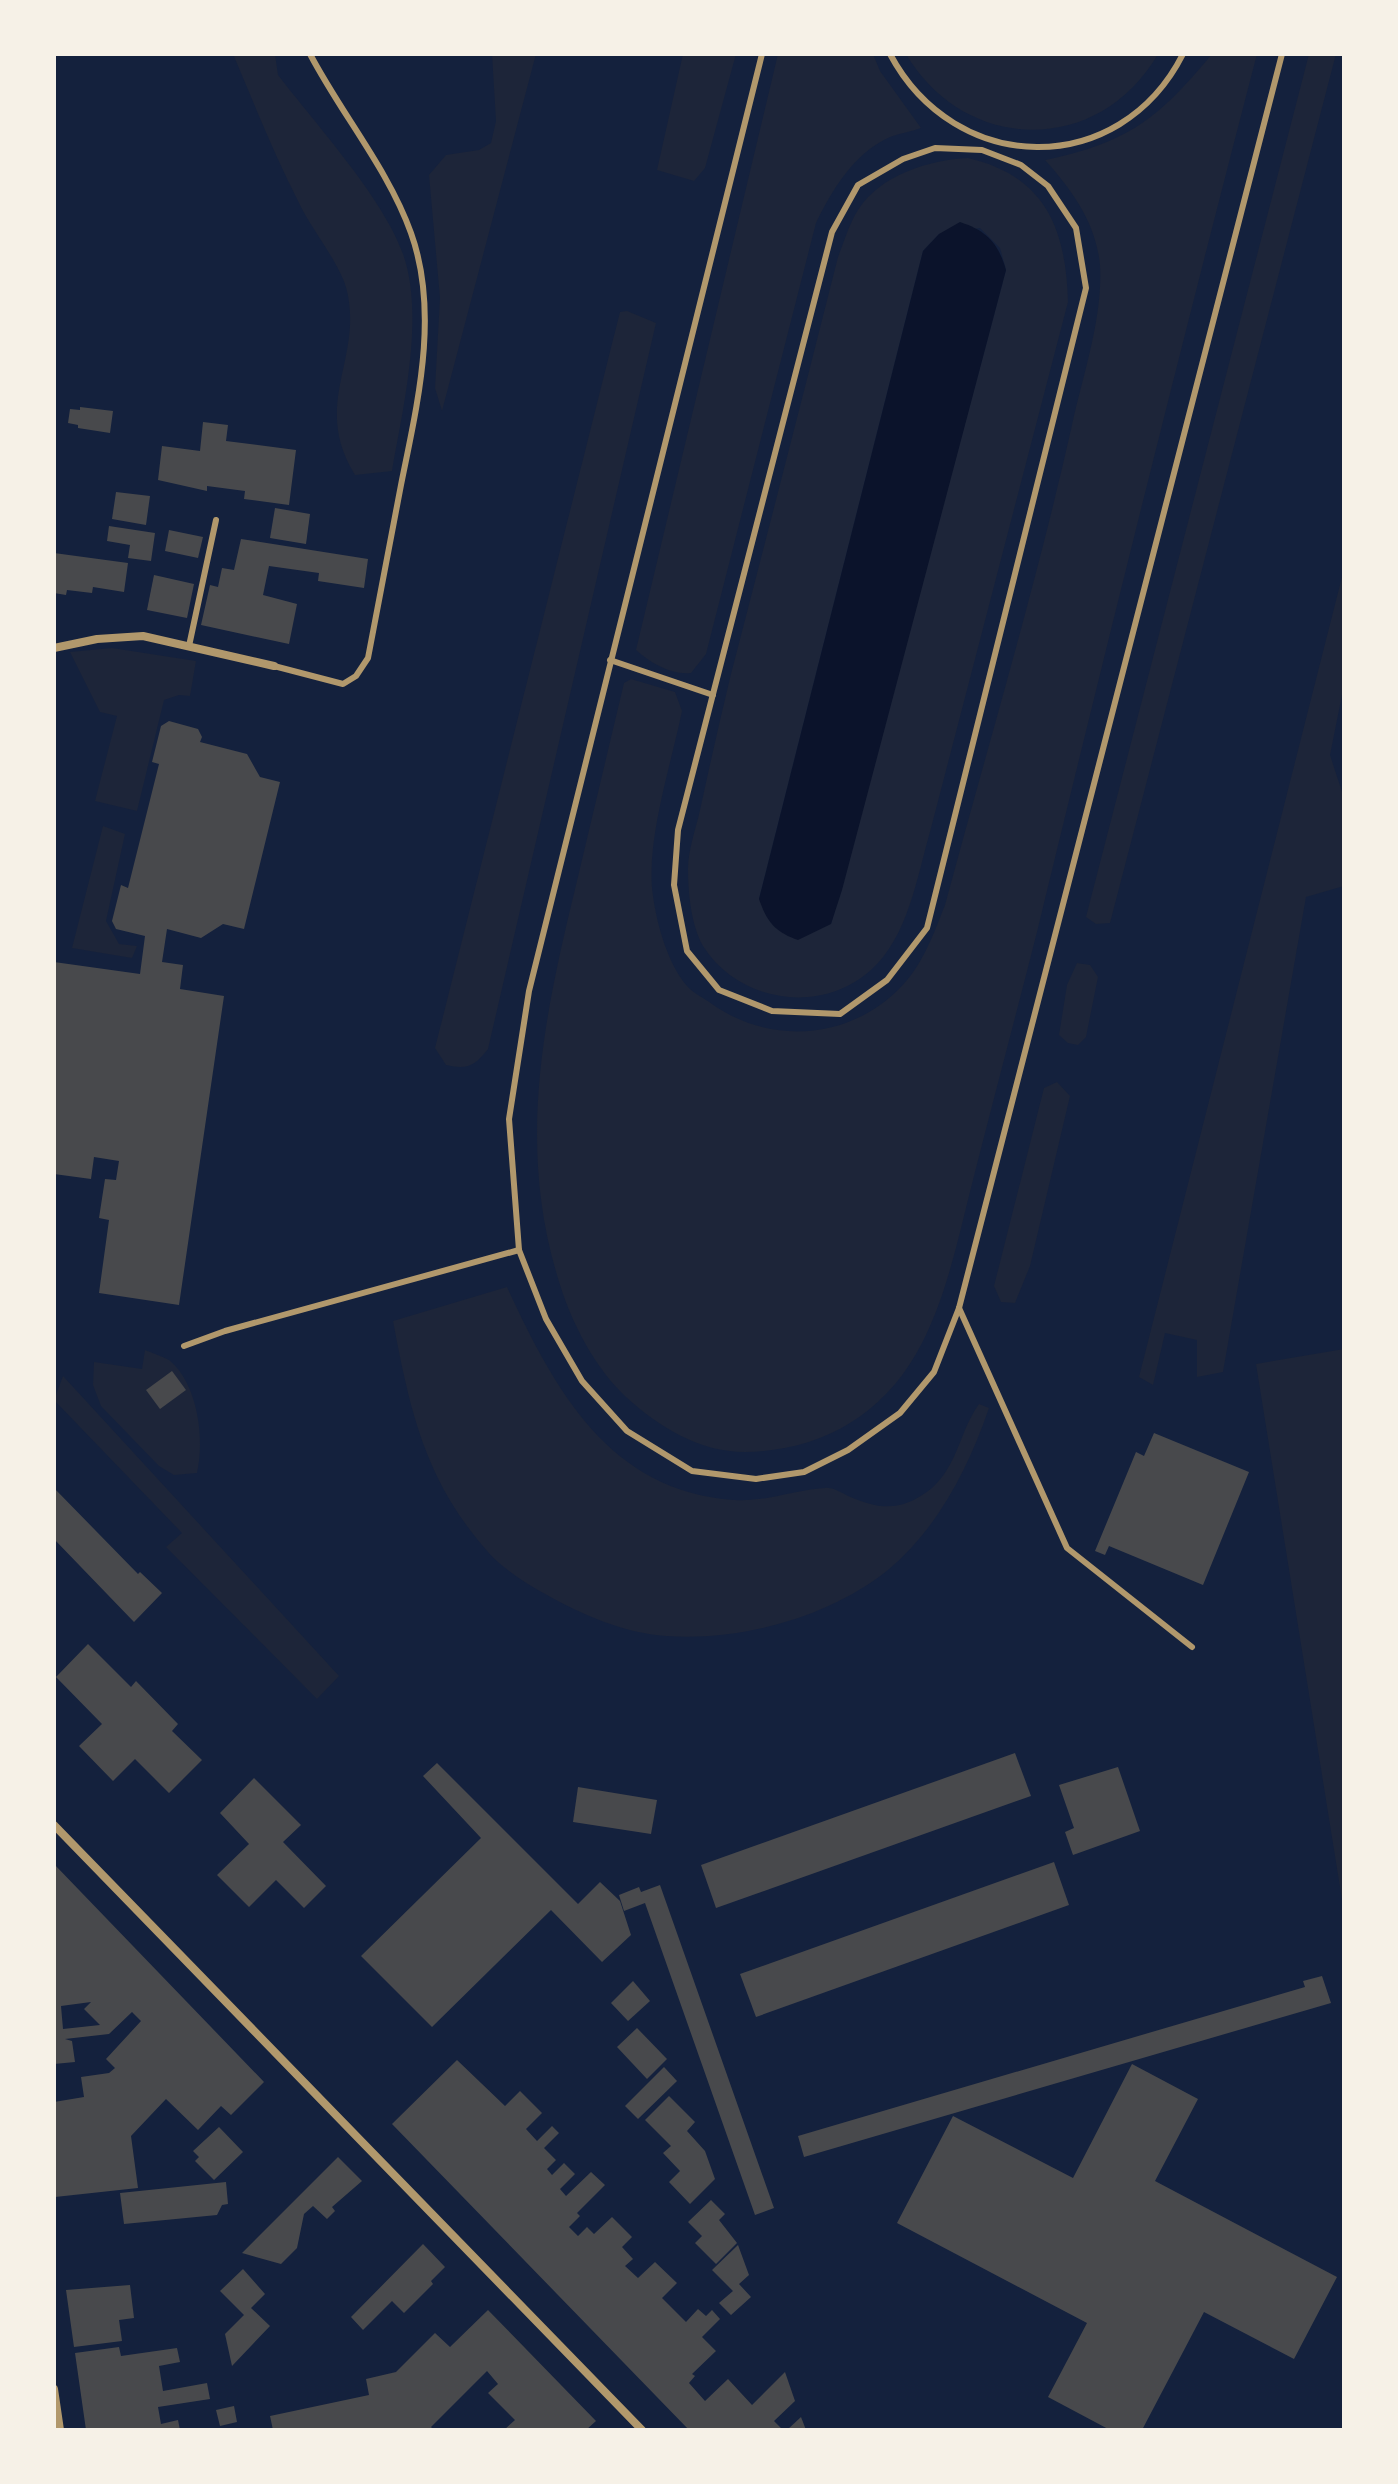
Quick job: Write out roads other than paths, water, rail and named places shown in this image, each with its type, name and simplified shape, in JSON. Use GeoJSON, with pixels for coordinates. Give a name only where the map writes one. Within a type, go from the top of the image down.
{"type":"FeatureCollection","features":[{"type":"Feature","properties":{"kind":"street"},"geometry":{"type":"LineString","coordinates":[[54,648],[97,639],[143,636],[274,666]]}},
{"type":"Feature","properties":{"kind":"street"},"geometry":{"type":"LineString","coordinates":[[54,1825],[642,2430]]}},
{"type":"Feature","properties":{"kind":"street"},"geometry":{"type":"LineString","coordinates":[[54,2389],[60,2430]]}},
{"type":"Feature","properties":{"kind":"lane"},"geometry":{"type":"LineString","coordinates":[[274,666],[343,684],[356,676],[368,658],[423,372],[423,290],[412,236],[391,186],[334,100],[310,54]]}},
{"type":"Feature","properties":{"kind":"lane"},"geometry":{"type":"LineString","coordinates":[[762,54],[529,991],[509,1119],[519,1250],[546,1319],[582,1381],[627,1431],[692,1471],[756,1479],[804,1472],[848,1450],[900,1413],[934,1372],[959,1308],[1282,54]]}},
{"type":"Feature","properties":{"kind":"lane"},"geometry":{"type":"LineString","coordinates":[[890,54],[904,80],[924,103],[947,121],[998,144],[1030,148],[1066,146],[1102,134],[1146,105],[1183,54]]}},
{"type":"Feature","properties":{"kind":"lane"},"geometry":{"type":"LineString","coordinates":[[935,148],[982,150],[1021,165],[1048,186],[1076,228],[1086,288],[927,928],[887,980],[840,1014],[772,1011],[719,990],[687,951],[674,885],[678,830],[713,695],[832,232],[858,185],[903,159],[935,148]]}},
{"type":"Feature","properties":{"kind":"lane"},"geometry":{"type":"LineString","coordinates":[[189,646],[216,520]]}},
{"type":"Feature","properties":{"kind":"lane"},"geometry":{"type":"LineString","coordinates":[[610,660],[713,695]]}},
{"type":"Feature","properties":{"kind":"lane"},"geometry":{"type":"LineString","coordinates":[[184,1346],[240,1326],[519,1250]]}},
{"type":"Feature","properties":{"kind":"lane"},"geometry":{"type":"LineString","coordinates":[[959,1308],[1067,1548],[1192,1647]]}}]}
